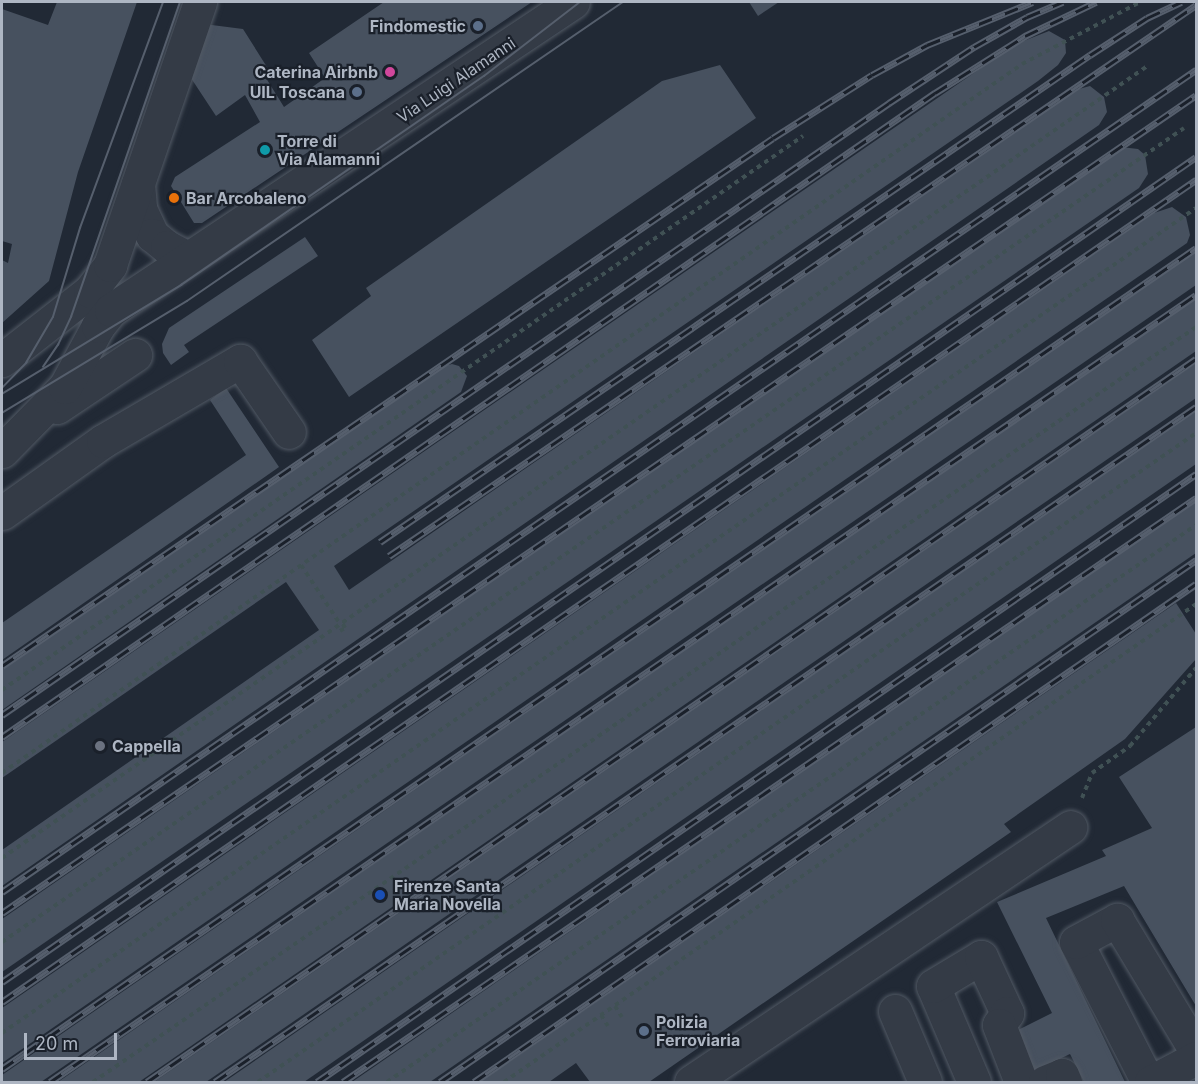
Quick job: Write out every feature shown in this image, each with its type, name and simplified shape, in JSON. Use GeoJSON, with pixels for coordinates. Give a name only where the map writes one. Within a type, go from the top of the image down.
{"type":"FeatureCollection","features":[{"type":"Feature","properties":{"kind":"street"},"geometry":{"type":"LineString","coordinates":[[2,360],[90,291],[102,276],[114,254],[200,2]]}},
{"type":"Feature","properties":{"kind":"street","name":"Via Luigi Alamanni"},"geometry":{"type":"LineString","coordinates":[[2,451],[31,424],[64,387],[103,320],[125,300],[573,2]]}},
{"type":"Feature","properties":{"kind":"street"},"geometry":{"type":"LineString","coordinates":[[138,179],[138,199],[147,226],[161,243],[188,258]]}},
{"type":"Feature","properties":{"kind":"street"},"geometry":{"type":"LineString","coordinates":[[31,424],[135,356]]}},
{"type":"Feature","properties":{"kind":"street"},"geometry":{"type":"LineString","coordinates":[[2,513],[103,441],[240,361],[289,432]]}},
{"type":"Feature","properties":{"kind":"street"},"geometry":{"type":"LineString","coordinates":[[691,1083],[1070,827]]}},
{"type":"Feature","properties":{"kind":"street"},"geometry":{"type":"LineString","coordinates":[[1197,1051],[1118,920],[1076,942],[1149,1083],[1197,1058]]}},
{"type":"Feature","properties":{"kind":"street"},"geometry":{"type":"LineString","coordinates":[[974,1083],[933,986],[981,957],[1007,1013],[999,1025],[1021,1083]]}},
{"type":"Feature","properties":{"kind":"street"},"geometry":{"type":"LineString","coordinates":[[896,1011],[925,1083]]}},
{"type":"Feature","properties":{"kind":"street"},"geometry":{"type":"LineString","coordinates":[[1045,1083],[1062,1075],[1065,1083]]}},
{"type":"Feature","properties":{"kind":"path"},"geometry":{"type":"LineString","coordinates":[[2,773],[1022,64],[1140,2]]}},
{"type":"Feature","properties":{"kind":"path"},"geometry":{"type":"LineString","coordinates":[[2,858],[1146,67]]}},
{"type":"Feature","properties":{"kind":"path"},"geometry":{"type":"LineString","coordinates":[[2,942],[1184,128]]}},
{"type":"Feature","properties":{"kind":"path"},"geometry":{"type":"LineString","coordinates":[[2,690],[803,136]]}},
{"type":"Feature","properties":{"kind":"path"},"geometry":{"type":"LineString","coordinates":[[2,1033],[1197,208]]}},
{"type":"Feature","properties":{"kind":"path"},"geometry":{"type":"LineString","coordinates":[[93,1083],[1197,327]]}},
{"type":"Feature","properties":{"kind":"path"},"geometry":{"type":"LineString","coordinates":[[258,1083],[1197,433]]}},
{"type":"Feature","properties":{"kind":"path"},"geometry":{"type":"LineString","coordinates":[[387,1083],[1197,525]]}},
{"type":"Feature","properties":{"kind":"path"},"geometry":{"type":"LineString","coordinates":[[301,565],[345,628],[340,631]]}},
{"type":"Feature","properties":{"kind":"path"},"geometry":{"type":"LineString","coordinates":[[504,1083],[1197,604]]}},
{"type":"Feature","properties":{"kind":"path"},"geometry":{"type":"LineString","coordinates":[[1070,827],[1092,773],[1130,746],[1197,668]]}},
{"type":"Feature","properties":{"kind":"path"},"geometry":{"type":"LineString","coordinates":[[615,1006],[622,1017]]}},
{"type":"Feature","properties":{"kind":"path"},"geometry":{"type":"LineString","coordinates":[[601,1016],[608,1026]]}},
{"type":"Feature","properties":{"kind":"building"},"geometry":{"type":"Polygon","coordinates":[[[57,2],[137,2],[78,172],[49,281],[2,323],[2,260],[8,263],[12,244],[2,241],[2,9],[48,25],[57,2]]]}},
{"type":"Feature","properties":{"kind":"building"},"geometry":{"type":"Polygon","coordinates":[[[384,2],[532,2],[202,223],[194,223],[171,186],[175,177],[260,122],[245,95],[216,116],[187,72],[204,24],[243,29],[272,75],[266,78],[284,107],[325,78],[309,53],[384,2]]]}},
{"type":"Feature","properties":{"kind":"building"},"geometry":{"type":"Polygon","coordinates":[[[749,2],[779,2],[758,16],[749,2]]]}},
{"type":"Feature","properties":{"kind":"building"},"geometry":{"type":"Polygon","coordinates":[[[1049,31],[1065,40],[1066,53],[1058,65],[1038,81],[334,566],[349,590],[1075,90],[1090,86],[1104,97],[1107,112],[1099,125],[2,886],[2,850],[319,630],[286,582],[2,778],[2,742],[1016,44],[1049,31]]]}},
{"type":"Feature","properties":{"kind":"building"},"geometry":{"type":"Polygon","coordinates":[[[720,65],[756,118],[349,397],[312,340],[371,296],[366,288],[662,81],[720,65]]]}},
{"type":"Feature","properties":{"kind":"building"},"geometry":{"type":"Polygon","coordinates":[[[1121,147],[1138,149],[1145,155],[1148,174],[1139,188],[2,972],[2,919],[1121,147]]]}},
{"type":"Feature","properties":{"kind":"building"},"geometry":{"type":"Polygon","coordinates":[[[1172,207],[1186,217],[1190,235],[1187,243],[2,1063],[2,1008],[1154,213],[1172,207]]]}},
{"type":"Feature","properties":{"kind":"building"},"geometry":{"type":"Polygon","coordinates":[[[305,237],[318,256],[184,345],[189,352],[171,365],[163,353],[162,344],[169,328],[305,237]]]}},
{"type":"Feature","properties":{"kind":"building"},"geometry":{"type":"Polygon","coordinates":[[[1196,250],[1196,285],[41,1082],[2,1082],[2,1075],[1196,250]]]}},
{"type":"Feature","properties":{"kind":"building"},"geometry":{"type":"Polygon","coordinates":[[[1196,296],[1196,351],[139,1082],[58,1082],[1196,296]]]}},
{"type":"Feature","properties":{"kind":"building"},"geometry":{"type":"Polygon","coordinates":[[[1196,363],[1196,398],[206,1082],[154,1082],[1196,363]]]}},
{"type":"Feature","properties":{"kind":"building"},"geometry":{"type":"Polygon","coordinates":[[[452,364],[459,366],[467,376],[461,392],[2,710],[2,670],[419,382],[444,366],[452,364]]]}},
{"type":"Feature","properties":{"kind":"building"},"geometry":{"type":"Polygon","coordinates":[[[226,388],[279,467],[2,660],[2,623],[246,455],[210,400],[226,388]]]}},
{"type":"Feature","properties":{"kind":"building"},"geometry":{"type":"Polygon","coordinates":[[[1196,410],[1196,464],[304,1082],[224,1082],[1196,410]]]}},
{"type":"Feature","properties":{"kind":"building"},"geometry":{"type":"Polygon","coordinates":[[[1196,499],[1196,553],[430,1082],[352,1082],[1196,499]]]}},
{"type":"Feature","properties":{"kind":"building"},"geometry":{"type":"Polygon","coordinates":[[[1176,603],[1196,634],[1196,659],[1125,739],[1004,824],[1011,832],[649,1082],[590,1082],[576,1063],[549,1082],[480,1082],[1176,603]]]}},
{"type":"Feature","properties":{"kind":"building"},"geometry":{"type":"Polygon","coordinates":[[[1196,727],[1196,1006],[1124,886],[1046,918],[1125,1082],[1084,1082],[1070,1054],[1028,1074],[1010,1034],[1052,1013],[997,902],[1106,856],[1102,850],[1152,828],[1119,777],[1196,727]]]}},
{"type":"Feature","properties":{"kind":"tram line"},"geometry":{"type":"LineString","coordinates":[[2,388],[26,363],[53,317],[80,228],[163,2]]}},
{"type":"Feature","properties":{"kind":"tram line"},"geometry":{"type":"LineString","coordinates":[[43,367],[58,345],[71,317],[180,2]]}},
{"type":"Feature","properties":{"kind":"tram line"},"geometry":{"type":"LineString","coordinates":[[2,394],[181,285],[484,76],[580,2]]}},
{"type":"Feature","properties":{"kind":"tram line"},"geometry":{"type":"LineString","coordinates":[[2,413],[187,301],[623,2]]}},
{"type":"Feature","properties":{"kind":"railway"},"geometry":{"type":"LineString","coordinates":[[2,666],[773,138],[872,75],[927,45],[1033,2]]}},
{"type":"Feature","properties":{"kind":"railway"},"geometry":{"type":"LineString","coordinates":[[2,715],[889,103],[974,47],[1027,17],[1063,2]]}},
{"type":"Feature","properties":{"kind":"railway"},"geometry":{"type":"LineString","coordinates":[[2,737],[935,93],[1025,36],[1096,2]]}},
{"type":"Feature","properties":{"kind":"railway"},"geometry":{"type":"LineString","coordinates":[[380,542],[1090,55],[1147,18],[1181,2]]}},
{"type":"Feature","properties":{"kind":"railway"},"geometry":{"type":"LineString","coordinates":[[389,556],[1196,5]]}},
{"type":"Feature","properties":{"kind":"railway"},"geometry":{"type":"LineString","coordinates":[[2,892],[1196,70]]}},
{"type":"Feature","properties":{"kind":"railway"},"geometry":{"type":"LineString","coordinates":[[2,913],[1196,95]]}},
{"type":"Feature","properties":{"kind":"railway"},"geometry":{"type":"LineString","coordinates":[[2,982],[1196,157]]}},
{"type":"Feature","properties":{"kind":"railway"},"geometry":{"type":"LineString","coordinates":[[2,1002],[1196,180]]}},
{"type":"Feature","properties":{"kind":"railway"},"geometry":{"type":"LineString","coordinates":[[2,1069],[1196,248]]}},
{"type":"Feature","properties":{"kind":"railway"},"geometry":{"type":"LineString","coordinates":[[50,1082],[1196,295]]}},
{"type":"Feature","properties":{"kind":"railway"},"geometry":{"type":"LineString","coordinates":[[147,1082],[1196,359]]}},
{"type":"Feature","properties":{"kind":"railway"},"geometry":{"type":"LineString","coordinates":[[215,1082],[1196,407]]}},
{"type":"Feature","properties":{"kind":"railway"},"geometry":{"type":"LineString","coordinates":[[317,1082],[1196,474]]}},
{"type":"Feature","properties":{"kind":"railway"},"geometry":{"type":"LineString","coordinates":[[343,1082],[1196,498]]}},
{"type":"Feature","properties":{"kind":"railway"},"geometry":{"type":"LineString","coordinates":[[440,1082],[1196,560]]}},
{"type":"Feature","properties":{"kind":"railway"},"geometry":{"type":"LineString","coordinates":[[474,1082],[1196,584]]}},
{"type":"Feature","properties":{"kind":"place","name":"Findomestic"},"geometry":{"type":"Point","coordinates":[478,26]}},
{"type":"Feature","properties":{"kind":"place","name":"Caterina Airbnb"},"geometry":{"type":"Point","coordinates":[390,72]}},
{"type":"Feature","properties":{"kind":"place","name":"UIL Toscana"},"geometry":{"type":"Point","coordinates":[357,92]}},
{"type":"Feature","properties":{"kind":"place","name":"Torre di Via Alamanni"},"geometry":{"type":"Point","coordinates":[265,150]}},
{"type":"Feature","properties":{"kind":"place","name":"Bar Arcobaleno"},"geometry":{"type":"Point","coordinates":[174,198]}},
{"type":"Feature","properties":{"kind":"place","name":"Cappella"},"geometry":{"type":"Point","coordinates":[100,746]}},
{"type":"Feature","properties":{"kind":"place","name":"Firenze Santa Maria Novella"},"geometry":{"type":"Point","coordinates":[380,895]}},
{"type":"Feature","properties":{"kind":"place","name":"Polizia Ferroviaria"},"geometry":{"type":"Point","coordinates":[644,1031]}}]}
